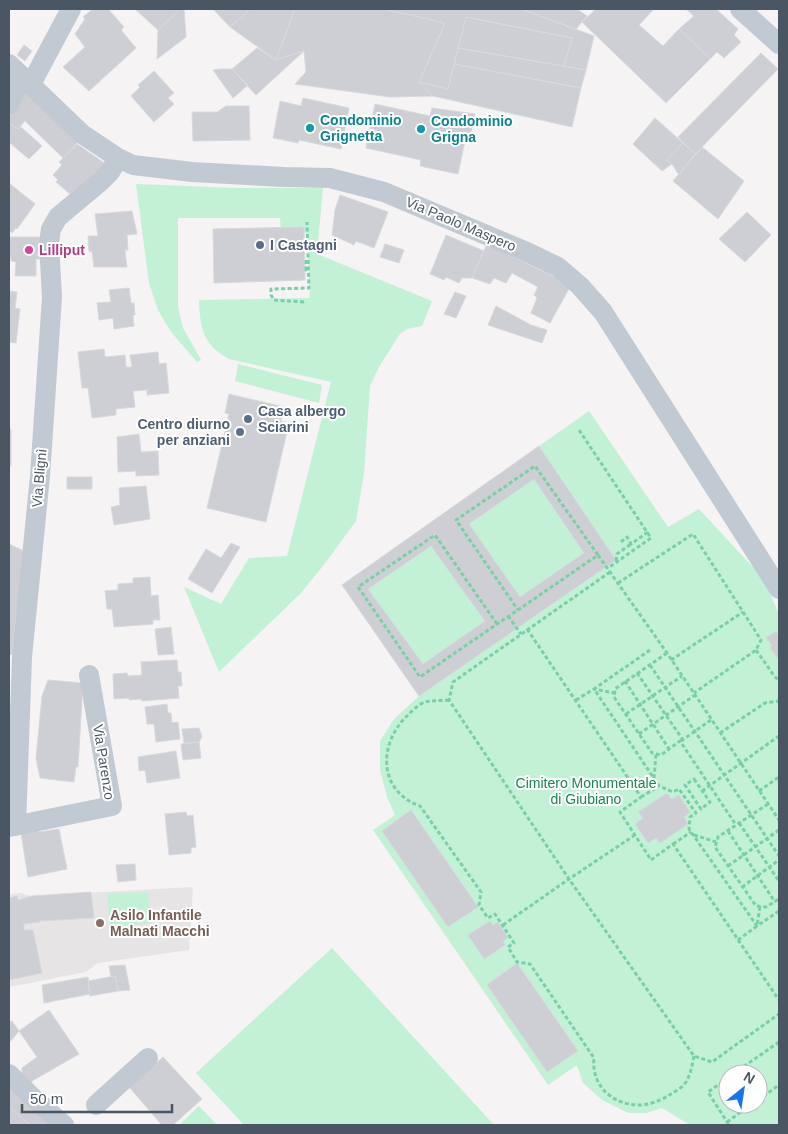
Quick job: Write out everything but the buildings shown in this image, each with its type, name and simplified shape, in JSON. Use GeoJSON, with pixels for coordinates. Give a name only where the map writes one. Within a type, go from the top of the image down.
{"type":"FeatureCollection","features":[{"type":"Feature","properties":{"kind":"street"},"geometry":{"type":"LineString","coordinates":[[9,105],[21,75],[71,9]]}},
{"type":"Feature","properties":{"kind":"street"},"geometry":{"type":"LineString","coordinates":[[740,9],[779,44]]}},
{"type":"Feature","properties":{"kind":"street","name":"Via Paolo Maspero"},"geometry":{"type":"LineString","coordinates":[[21,75],[82,134],[118,158],[133,165],[192,172],[330,178],[358,184],[384,192],[527,252],[558,267],[580,286],[603,312],[779,589]]}},
{"type":"Feature","properties":{"kind":"street","name":"Via Blignì"},"geometry":{"type":"LineString","coordinates":[[12,827],[22,657],[40,476],[52,297],[49,243],[51,229],[58,217],[101,182],[110,172],[118,158]]}},
{"type":"Feature","properties":{"kind":"street","name":"Via Parenzo"},"geometry":{"type":"LineString","coordinates":[[12,827],[112,806],[89,675]]}},
{"type":"Feature","properties":{"kind":"street"},"geometry":{"type":"LineString","coordinates":[[96,1105],[148,1058]]}},
{"type":"Feature","properties":{"kind":"street"},"geometry":{"type":"LineString","coordinates":[[9,1074],[64,1125]]}},
{"type":"Feature","properties":{"kind":"path"},"geometry":{"type":"LineString","coordinates":[[304,302],[274,300],[270,295],[271,289],[309,288],[308,222]]}},
{"type":"Feature","properties":{"kind":"path"},"geometry":{"type":"LineString","coordinates":[[306,253],[306,270],[308,269]]}},
{"type":"Feature","properties":{"kind":"path"},"geometry":{"type":"LineString","coordinates":[[579,430],[651,538],[608,568]]}},
{"type":"Feature","properties":{"kind":"path"},"geometry":{"type":"LineString","coordinates":[[518,610],[456,520],[536,466],[667,653],[779,820]]}},
{"type":"Feature","properties":{"kind":"path"},"geometry":{"type":"LineString","coordinates":[[616,562],[617,554],[648,532]]}},
{"type":"Feature","properties":{"kind":"path"},"geometry":{"type":"LineString","coordinates":[[618,583],[693,534],[761,640],[756,650],[639,734]]}},
{"type":"Feature","properties":{"kind":"path"},"geometry":{"type":"LineString","coordinates":[[497,624],[435,535],[358,587],[420,677],[598,555]]}},
{"type":"Feature","properties":{"kind":"path"},"geometry":{"type":"LineString","coordinates":[[621,542],[627,537],[631,544]]}},
{"type":"Feature","properties":{"kind":"path"},"geometry":{"type":"LineString","coordinates":[[610,572],[453,682],[449,700],[569,878],[694,1056],[712,1062],[779,1014]]}},
{"type":"Feature","properties":{"kind":"path"},"geometry":{"type":"LineString","coordinates":[[671,660],[743,612]]}},
{"type":"Feature","properties":{"kind":"path"},"geometry":{"type":"LineString","coordinates":[[508,616],[521,634]]}},
{"type":"Feature","properties":{"kind":"path"},"geometry":{"type":"LineString","coordinates":[[527,629],[641,797]]}},
{"type":"Feature","properties":{"kind":"path"},"geometry":{"type":"LineString","coordinates":[[576,700],[650,650]]}},
{"type":"Feature","properties":{"kind":"path"},"geometry":{"type":"LineString","coordinates":[[756,650],[774,677],[779,680]]}},
{"type":"Feature","properties":{"kind":"path"},"geometry":{"type":"LineString","coordinates":[[667,653],[615,689],[614,697],[652,753],[656,754],[661,755],[711,720]]}},
{"type":"Feature","properties":{"kind":"path"},"geometry":{"type":"LineString","coordinates":[[650,665],[779,856]]}},
{"type":"Feature","properties":{"kind":"path"},"geometry":{"type":"LineString","coordinates":[[637,673],[666,715],[709,785],[779,881]]}},
{"type":"Feature","properties":{"kind":"path"},"geometry":{"type":"LineString","coordinates":[[626,714],[682,676]]}},
{"type":"Feature","properties":{"kind":"path"},"geometry":{"type":"LineString","coordinates":[[625,682],[670,749]]}},
{"type":"Feature","properties":{"kind":"path"},"geometry":{"type":"LineString","coordinates":[[594,689],[614,692]]}},
{"type":"Feature","properties":{"kind":"path"},"geometry":{"type":"LineString","coordinates":[[594,689],[659,786],[674,792],[680,789],[696,812],[690,817],[689,830],[757,926]]}},
{"type":"Feature","properties":{"kind":"path"},"geometry":{"type":"LineString","coordinates":[[449,700],[424,702],[399,724],[392,736],[387,750],[389,777],[396,791],[405,799],[420,806],[481,892],[479,905],[488,918],[495,914],[514,943],[508,947],[517,962],[530,964],[594,1058],[593,1069],[595,1078],[608,1095],[628,1104],[639,1105],[663,1099],[686,1084],[691,1073],[694,1056]]}},
{"type":"Feature","properties":{"kind":"path"},"geometry":{"type":"LineString","coordinates":[[720,733],[765,703],[779,701]]}},
{"type":"Feature","properties":{"kind":"path"},"geometry":{"type":"LineString","coordinates":[[702,791],[779,736]]}},
{"type":"Feature","properties":{"kind":"path"},"geometry":{"type":"LineString","coordinates":[[654,778],[656,754]]}},
{"type":"Feature","properties":{"kind":"path"},"geometry":{"type":"LineString","coordinates":[[759,791],[779,777]]}},
{"type":"Feature","properties":{"kind":"path"},"geometry":{"type":"LineString","coordinates":[[694,779],[702,791],[710,802],[701,809],[685,785],[694,779]]}},
{"type":"Feature","properties":{"kind":"path"},"geometry":{"type":"LineString","coordinates":[[659,786],[620,812],[651,860],[673,844],[692,834],[716,842]]}},
{"type":"Feature","properties":{"kind":"path"},"geometry":{"type":"LineString","coordinates":[[688,801],[693,797]]}},
{"type":"Feature","properties":{"kind":"path"},"geometry":{"type":"LineString","coordinates":[[768,804],[718,837],[715,847],[756,906],[766,907],[779,899]]}},
{"type":"Feature","properties":{"kind":"path"},"geometry":{"type":"LineString","coordinates":[[728,866],[779,830]]}},
{"type":"Feature","properties":{"kind":"path"},"geometry":{"type":"LineString","coordinates":[[728,831],[775,902]]}},
{"type":"Feature","properties":{"kind":"path"},"geometry":{"type":"LineString","coordinates":[[503,926],[569,878],[635,835]]}},
{"type":"Feature","properties":{"kind":"path"},"geometry":{"type":"LineString","coordinates":[[673,844],[779,1000]]}},
{"type":"Feature","properties":{"kind":"path"},"geometry":{"type":"LineString","coordinates":[[742,887],[779,860]]}},
{"type":"Feature","properties":{"kind":"path"},"geometry":{"type":"LineString","coordinates":[[757,926],[760,906]]}},
{"type":"Feature","properties":{"kind":"path"},"geometry":{"type":"LineString","coordinates":[[738,940],[779,911]]}},
{"type":"Feature","properties":{"kind":"path"},"geometry":{"type":"LineString","coordinates":[[747,1064],[779,1042]]}},
{"type":"Feature","properties":{"kind":"path"},"geometry":{"type":"LineString","coordinates":[[718,1085],[708,1092],[718,1108]]}},
{"type":"Feature","properties":{"kind":"path"},"geometry":{"type":"LineString","coordinates":[[768,1093],[779,1085]]}},
{"type":"Feature","properties":{"kind":"path"},"geometry":{"type":"LineString","coordinates":[[728,1124],[740,1114]]}},
{"type":"Feature","properties":{"kind":"shaded area","name":"Asilo Infantile Malnati Macchi"},"geometry":{"type":"Polygon","coordinates":[[[193,887],[189,950],[98,963],[86,972],[9,987],[9,895],[20,893],[31,896],[193,887]]]}},
{"type":"Feature","properties":{"kind":"green space"},"geometry":{"type":"Polygon","coordinates":[[[136,184],[237,188],[323,188],[317,254],[432,301],[422,326],[407,329],[400,334],[379,367],[370,386],[364,473],[356,521],[301,593],[219,672],[184,587],[221,604],[249,558],[287,556],[331,382],[229,359],[220,354],[208,342],[205,335],[200,319],[199,300],[310,298],[307,233],[281,232],[280,218],[178,218],[178,307],[183,328],[201,360],[197,362],[171,332],[158,310],[149,283],[136,184]]]}},
{"type":"Feature","properties":{"kind":"green space"},"geometry":{"type":"Polygon","coordinates":[[[238,364],[322,385],[319,403],[235,381],[238,364]]]}},
{"type":"Feature","properties":{"kind":"green space","name":"Cimitero Monumentale di Giubiano"},"geometry":{"type":"Polygon","coordinates":[[[589,411],[668,527],[699,509],[765,580],[779,615],[779,1125],[690,1125],[662,1108],[646,1113],[628,1113],[602,1100],[583,1083],[577,1065],[548,1085],[373,830],[395,815],[387,797],[380,770],[380,741],[394,719],[419,696],[342,585],[589,411]]]}},
{"type":"Feature","properties":{"kind":"green space"},"geometry":{"type":"Polygon","coordinates":[[[148,892],[152,923],[110,927],[107,893],[148,892]]]}},
{"type":"Feature","properties":{"kind":"green space"},"geometry":{"type":"Polygon","coordinates":[[[332,948],[494,1125],[244,1125],[196,1073],[332,948]]]}},
{"type":"Feature","properties":{"kind":"green space"},"geometry":{"type":"Polygon","coordinates":[[[199,1106],[217,1125],[179,1125],[199,1106]]]}},
{"type":"Feature","properties":{"kind":"place","name":"Condominio Grignetta"},"geometry":{"type":"Point","coordinates":[310,128]}},
{"type":"Feature","properties":{"kind":"place","name":"Condominio Grigna"},"geometry":{"type":"Point","coordinates":[421,129]}},
{"type":"Feature","properties":{"kind":"place","name":"I Castagni"},"geometry":{"type":"Point","coordinates":[260,245]}},
{"type":"Feature","properties":{"kind":"place","name":"Lilliput"},"geometry":{"type":"Point","coordinates":[29,250]}},
{"type":"Feature","properties":{"kind":"place","name":"Casa albergo Sciarini"},"geometry":{"type":"Point","coordinates":[248,419]}},
{"type":"Feature","properties":{"kind":"place","name":"Centro diurno per anziani"},"geometry":{"type":"Point","coordinates":[240,432]}},
{"type":"Feature","properties":{"kind":"place","name":"Asilo Infantile Malnati Macchi"},"geometry":{"type":"Point","coordinates":[100,923]}}]}
